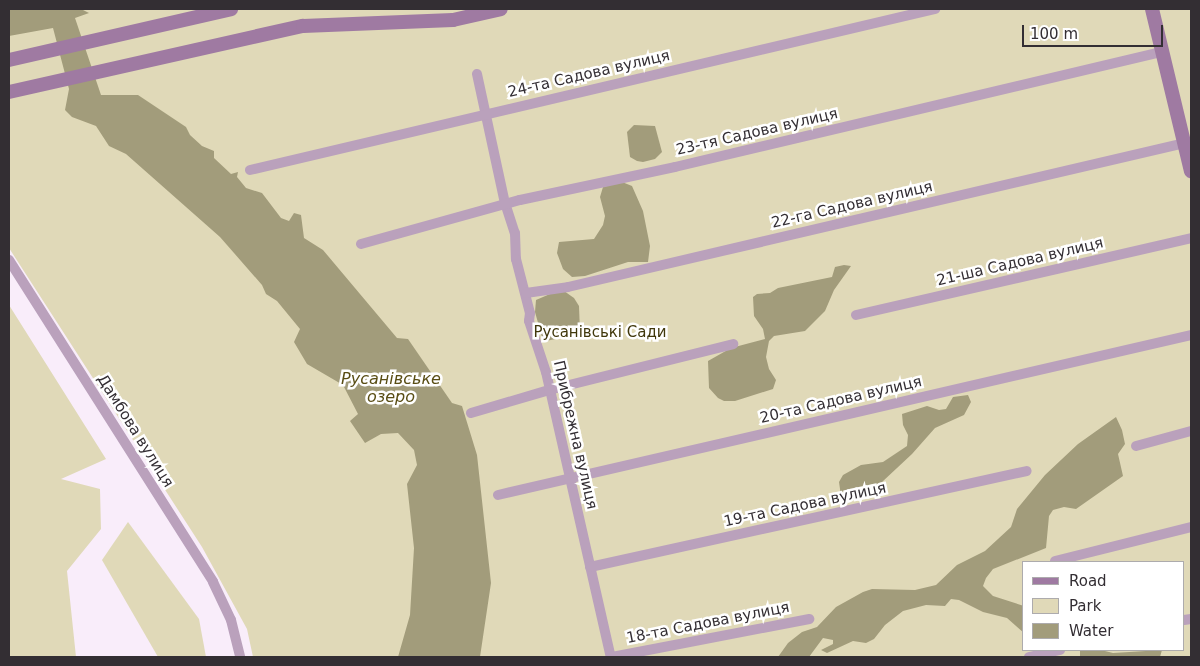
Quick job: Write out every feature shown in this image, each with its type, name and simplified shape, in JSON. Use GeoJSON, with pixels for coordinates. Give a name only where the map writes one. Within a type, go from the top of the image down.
{"type":"FeatureCollection","features":[{"type":"Feature","properties":{"kind":"main road"},"geometry":{"type":"LineString","coordinates":[[9,60],[231,9]]}},
{"type":"Feature","properties":{"kind":"main road"},"geometry":{"type":"LineString","coordinates":[[9,92],[303,26],[453,20],[501,9]]}},
{"type":"Feature","properties":{"kind":"main road"},"geometry":{"type":"LineString","coordinates":[[1152,9],[1191,171]]}},
{"type":"Feature","properties":{"kind":"street","name":"24-та Садова вулиця"},"geometry":{"type":"LineString","coordinates":[[250,170],[935,9]]}},
{"type":"Feature","properties":{"kind":"street","name":"23-тя Садова вулиця"},"geometry":{"type":"LineString","coordinates":[[361,244],[505,203],[675,167],[1162,52]]}},
{"type":"Feature","properties":{"kind":"street","name":"Прибрежна вулиця"},"geometry":{"type":"LineString","coordinates":[[477,74],[505,203],[515,233],[516,258],[526,293],[530,313],[529,321],[540,349],[612,657]]}},
{"type":"Feature","properties":{"kind":"street","name":"22-га Садова вулиця"},"geometry":{"type":"LineString","coordinates":[[526,293],[568,287],[1185,144]]}},
{"type":"Feature","properties":{"kind":"street","name":"21-ша Садова вулиця"},"geometry":{"type":"LineString","coordinates":[[856,314],[1191,238]]}},
{"type":"Feature","properties":{"kind":"street","name":"Дамбова вулиця"},"geometry":{"type":"LineString","coordinates":[[9,260],[213,582],[230,620],[240,657]]}},
{"type":"Feature","properties":{"kind":"street","name":"20-та Садова вулиця"},"geometry":{"type":"LineString","coordinates":[[498,495],[1191,335]]}},
{"type":"Feature","properties":{"kind":"street"},"geometry":{"type":"LineString","coordinates":[[471,414],[549,390],[733,344]]}},
{"type":"Feature","properties":{"kind":"street"},"geometry":{"type":"LineString","coordinates":[[1136,446],[1191,431]]}},
{"type":"Feature","properties":{"kind":"street","name":"19-та Садова вулиця"},"geometry":{"type":"LineString","coordinates":[[590,567],[1027,471]]}},
{"type":"Feature","properties":{"kind":"street"},"geometry":{"type":"LineString","coordinates":[[1056,561],[1191,526]]}},
{"type":"Feature","properties":{"kind":"street","name":"18-та Садова вулиця"},"geometry":{"type":"LineString","coordinates":[[612,657],[809,619]]}},
{"type":"Feature","properties":{"kind":"street"},"geometry":{"type":"LineString","coordinates":[[1029,657],[1056,651]]}},
{"type":"Feature","properties":{"kind":"green space","name":"Русанівські Сади"},"geometry":{"type":"Polygon","coordinates":[[[9,9],[1191,9],[1191,657],[253,657],[247,629],[202,547],[9,248],[9,9]]]}},
{"type":"Feature","properties":{"kind":"green space"},"geometry":{"type":"Polygon","coordinates":[[[9,305],[106,459],[61,479],[100,489],[101,529],[67,571],[76,657],[9,657],[9,305]]]}},
{"type":"Feature","properties":{"kind":"green space"},"geometry":{"type":"Polygon","coordinates":[[[128,522],[199,619],[206,657],[158,657],[102,560],[128,522]]]}},
{"type":"Feature","properties":{"kind":"water","name":"Русанівське озеро"},"geometry":{"type":"Polygon","coordinates":[[[9,9],[81,9],[89,13],[75,18],[101,95],[138,95],[186,127],[190,135],[202,146],[214,151],[214,158],[231,174],[238,172],[237,177],[246,188],[262,193],[281,218],[289,221],[294,213],[301,215],[304,238],[323,250],[397,338],[408,339],[452,403],[462,406],[477,455],[491,583],[480,657],[398,657],[410,615],[414,548],[407,484],[417,465],[414,450],[398,433],[381,434],[365,443],[350,421],[358,414],[343,385],[307,364],[294,342],[300,329],[277,301],[266,294],[262,285],[220,237],[126,154],[109,146],[96,126],[72,117],[65,110],[69,89],[53,28],[9,36],[9,9]]]}},
{"type":"Feature","properties":{"kind":"water"},"geometry":{"type":"Polygon","coordinates":[[[634,125],[655,126],[662,152],[655,159],[643,162],[630,157],[627,132],[634,125]]]}},
{"type":"Feature","properties":{"kind":"water"},"geometry":{"type":"Polygon","coordinates":[[[622,182],[632,186],[643,211],[650,246],[648,262],[628,262],[585,276],[572,277],[563,269],[557,253],[559,242],[594,239],[603,225],[605,216],[600,197],[603,187],[622,182]]]}},
{"type":"Feature","properties":{"kind":"water"},"geometry":{"type":"Polygon","coordinates":[[[851,266],[834,290],[825,311],[805,331],[774,336],[769,341],[766,357],[769,369],[776,380],[773,389],[735,401],[724,401],[718,398],[709,388],[708,361],[731,348],[765,339],[763,329],[754,316],[753,297],[757,294],[770,293],[778,288],[832,277],[835,267],[851,266]]]}},
{"type":"Feature","properties":{"kind":"water"},"geometry":{"type":"Polygon","coordinates":[[[564,291],[574,298],[579,306],[580,332],[546,341],[542,337],[535,312],[536,300],[564,291]]]}},
{"type":"Feature","properties":{"kind":"water"},"geometry":{"type":"Polygon","coordinates":[[[968,395],[971,402],[964,415],[935,428],[912,454],[882,482],[856,497],[841,496],[839,482],[843,475],[861,465],[883,462],[907,446],[908,435],[903,425],[902,414],[927,406],[939,410],[946,409],[953,397],[968,395]]]}},
{"type":"Feature","properties":{"kind":"water"},"geometry":{"type":"Polygon","coordinates":[[[1116,417],[1122,430],[1125,444],[1118,454],[1123,476],[1076,509],[1064,507],[1053,510],[1049,516],[1046,548],[993,569],[986,578],[983,586],[993,596],[1022,605],[1022,631],[1007,618],[983,612],[959,600],[951,599],[945,606],[926,605],[903,611],[885,625],[874,639],[866,643],[853,641],[827,653],[821,650],[833,644],[833,640],[823,638],[809,657],[778,657],[788,643],[802,632],[817,627],[836,607],[863,592],[872,589],[915,590],[936,585],[957,565],[985,551],[1011,527],[1017,509],[1045,475],[1078,444],[1116,417]]]}},
{"type":"Feature","properties":{"kind":"water"},"geometry":{"type":"Polygon","coordinates":[[[1080,651],[1105,651],[1113,653],[1162,651],[1160,657],[1080,657],[1080,651]]]}}]}
